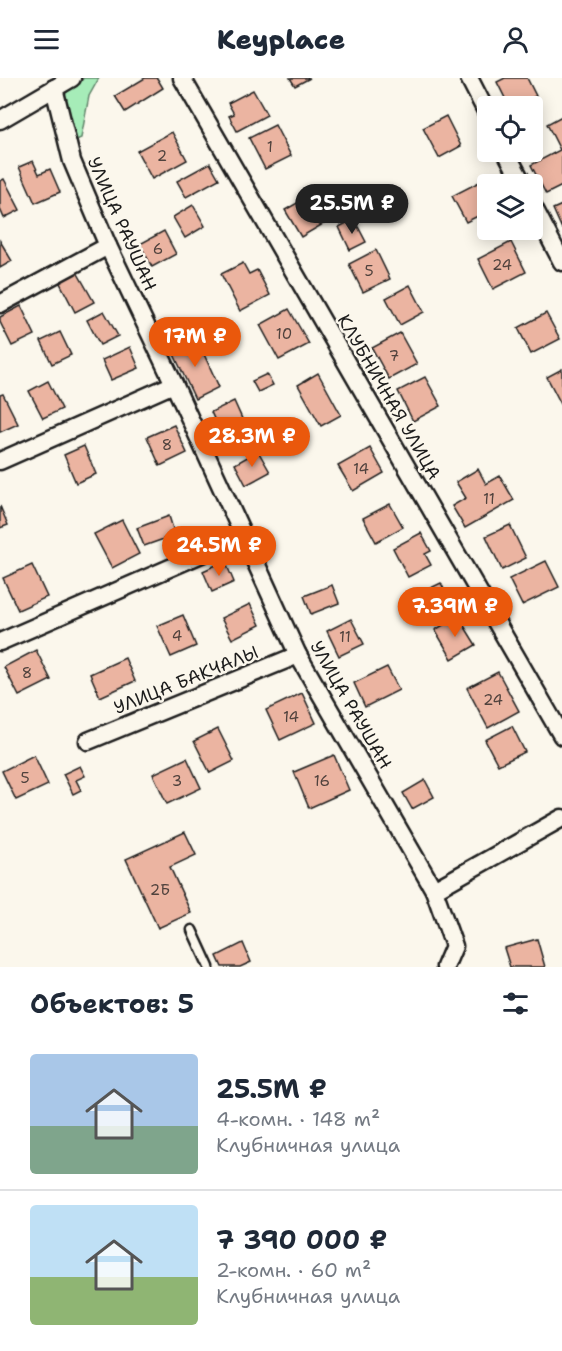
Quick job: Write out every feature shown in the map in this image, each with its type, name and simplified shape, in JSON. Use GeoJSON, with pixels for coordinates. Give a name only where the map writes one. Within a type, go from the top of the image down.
{"type":"FeatureCollection","features":[{"type":"Feature","properties":{"kind":"street"},"geometry":{"type":"LineString","coordinates":[[0,120],[72,78]]}},
{"type":"Feature","properties":{"kind":"street","name":"КЛУБНИЧНАЯ УЛИЦА"},"geometry":{"type":"LineString","coordinates":[[182,78],[562,736]]}},
{"type":"Feature","properties":{"kind":"street"},"geometry":{"type":"LineString","coordinates":[[469,78],[478,96]]}},
{"type":"Feature","properties":{"kind":"street","name":"УЛИЦА РАУШАН"},"geometry":{"type":"LineString","coordinates":[[54,88],[72,161],[108,246],[298,655],[434,890],[454,946],[445,967]]}},
{"type":"Feature","properties":{"kind":"street"},"geometry":{"type":"LineString","coordinates":[[543,225],[562,262]]}},
{"type":"Feature","properties":{"kind":"street"},"geometry":{"type":"LineString","coordinates":[[0,304],[108,246]]}},
{"type":"Feature","properties":{"kind":"street"},"geometry":{"type":"LineString","coordinates":[[0,462],[174,384]]}},
{"type":"Feature","properties":{"kind":"street"},"geometry":{"type":"LineString","coordinates":[[0,642],[243,536]]}},
{"type":"Feature","properties":{"kind":"street","name":"УЛИЦА БАКЧАЛЫ"},"geometry":{"type":"LineString","coordinates":[[88,741],[298,655]]}},
{"type":"Feature","properties":{"kind":"street"},"geometry":{"type":"LineString","coordinates":[[434,890],[562,818]]}},
{"type":"Feature","properties":{"kind":"lane"},"geometry":{"type":"LineString","coordinates":[[192,930],[209,967]]}},
{"type":"Feature","properties":{"kind":"green space"},"geometry":{"type":"Polygon","coordinates":[[[84,78],[99,78],[89,96],[81,138],[74,141],[61,97],[84,78]]]}},
{"type":"Feature","properties":{"kind":"building"},"geometry":{"type":"Polygon","coordinates":[[[145,78],[157,78],[163,88],[125,112],[115,96],[145,78]]]}},
{"type":"Feature","properties":{"kind":"building"},"geometry":{"type":"Polygon","coordinates":[[[290,78],[310,78],[295,86],[290,78]]]}},
{"type":"Feature","properties":{"kind":"building"},"geometry":{"type":"Polygon","coordinates":[[[505,78],[527,78],[536,96],[504,96],[497,82],[505,78]]]}},
{"type":"Feature","properties":{"kind":"building"},"geometry":{"type":"Polygon","coordinates":[[[253,90],[267,115],[237,131],[229,116],[234,114],[228,103],[253,90]]]}},
{"type":"Feature","properties":{"kind":"building"},"geometry":{"type":"Polygon","coordinates":[[[446,116],[461,146],[439,158],[423,128],[446,116]]]}},
{"type":"Feature","properties":{"kind":"building"},"geometry":{"type":"Polygon","coordinates":[[[562,116],[562,186],[546,194],[543,188],[543,174],[536,174],[531,165],[543,162],[543,159],[560,150],[547,124],[562,116]]]}},
{"type":"Feature","properties":{"kind":"building"},"geometry":{"type":"Polygon","coordinates":[[[275,125],[291,156],[265,169],[249,138],[275,125]]]}},
{"type":"Feature","properties":{"kind":"building"},"geometry":{"type":"Polygon","coordinates":[[[172,132],[187,160],[152,179],[137,151],[172,132]]]}},
{"type":"Feature","properties":{"kind":"building"},"geometry":{"type":"Polygon","coordinates":[[[33,161],[39,174],[50,169],[60,192],[35,203],[19,167],[33,161]]]}},
{"type":"Feature","properties":{"kind":"building"},"geometry":{"type":"Polygon","coordinates":[[[210,163],[219,179],[186,197],[177,181],[210,163]]]}},
{"type":"Feature","properties":{"kind":"building"},"geometry":{"type":"Polygon","coordinates":[[[4,179],[20,210],[4,218],[0,209],[0,181],[4,179]]]}},
{"type":"Feature","properties":{"kind":"building"},"geometry":{"type":"Polygon","coordinates":[[[477,183],[477,216],[466,222],[452,196],[477,183]]]}},
{"type":"Feature","properties":{"kind":"building"},"geometry":{"type":"Polygon","coordinates":[[[320,190],[335,217],[301,237],[285,210],[320,190]]]}},
{"type":"Feature","properties":{"kind":"building"},"geometry":{"type":"Polygon","coordinates":[[[193,205],[205,226],[185,238],[173,217],[193,205]]]}},
{"type":"Feature","properties":{"kind":"building"},"geometry":{"type":"Polygon","coordinates":[[[562,205],[562,229],[553,209],[562,205]]]}},
{"type":"Feature","properties":{"kind":"building"},"geometry":{"type":"Polygon","coordinates":[[[354,219],[366,242],[350,250],[339,227],[354,219]]]}},
{"type":"Feature","properties":{"kind":"building"},"geometry":{"type":"Polygon","coordinates":[[[164,231],[176,254],[152,267],[140,244],[164,231]]]}},
{"type":"Feature","properties":{"kind":"building"},"geometry":{"type":"Polygon","coordinates":[[[0,241],[12,261],[0,268],[0,241]]]}},
{"type":"Feature","properties":{"kind":"building"},"geometry":{"type":"Polygon","coordinates":[[[511,242],[526,272],[493,289],[478,259],[511,242]]]}},
{"type":"Feature","properties":{"kind":"building"},"geometry":{"type":"Polygon","coordinates":[[[376,250],[390,279],[363,292],[349,264],[376,250]]]}},
{"type":"Feature","properties":{"kind":"building"},"geometry":{"type":"Polygon","coordinates":[[[243,263],[249,274],[257,270],[270,295],[240,311],[221,274],[243,263]]]}},
{"type":"Feature","properties":{"kind":"building"},"geometry":{"type":"Polygon","coordinates":[[[77,272],[94,302],[75,312],[59,281],[77,272]]]}},
{"type":"Feature","properties":{"kind":"building"},"geometry":{"type":"Polygon","coordinates":[[[410,285],[424,312],[400,325],[386,298],[410,285]]]}},
{"type":"Feature","properties":{"kind":"building"},"geometry":{"type":"Polygon","coordinates":[[[21,306],[35,335],[12,346],[0,322],[0,317],[21,306]]]}},
{"type":"Feature","properties":{"kind":"building"},"geometry":{"type":"Polygon","coordinates":[[[289,309],[309,344],[279,360],[260,325],[289,309]]]}},
{"type":"Feature","properties":{"kind":"building"},"geometry":{"type":"Polygon","coordinates":[[[104,311],[118,336],[100,345],[87,320],[104,311]]]}},
{"type":"Feature","properties":{"kind":"building"},"geometry":{"type":"Polygon","coordinates":[[[546,313],[560,339],[531,354],[518,328],[546,313]]]}},
{"type":"Feature","properties":{"kind":"building"},"geometry":{"type":"Polygon","coordinates":[[[60,332],[71,355],[52,364],[41,341],[60,332]]]}},
{"type":"Feature","properties":{"kind":"building"},"geometry":{"type":"Polygon","coordinates":[[[400,333],[417,364],[389,379],[372,348],[400,333]]]}},
{"type":"Feature","properties":{"kind":"building"},"geometry":{"type":"Polygon","coordinates":[[[196,337],[219,387],[195,399],[171,348],[196,337]]]}},
{"type":"Feature","properties":{"kind":"building"},"geometry":{"type":"Polygon","coordinates":[[[130,347],[139,368],[111,380],[102,360],[130,347]]]}},
{"type":"Feature","properties":{"kind":"building"},"geometry":{"type":"Polygon","coordinates":[[[562,369],[562,406],[547,377],[562,369]]]}},
{"type":"Feature","properties":{"kind":"building"},"geometry":{"type":"Polygon","coordinates":[[[318,373],[341,415],[321,426],[298,385],[318,373]]]}},
{"type":"Feature","properties":{"kind":"building"},"geometry":{"type":"Polygon","coordinates":[[[267,374],[273,385],[258,392],[252,381],[267,374]]]}},
{"type":"Feature","properties":{"kind":"building"},"geometry":{"type":"Polygon","coordinates":[[[425,377],[441,406],[413,421],[398,391],[425,377]]]}},
{"type":"Feature","properties":{"kind":"building"},"geometry":{"type":"Polygon","coordinates":[[[48,381],[62,409],[43,418],[29,391],[48,381]]]}},
{"type":"Feature","properties":{"kind":"building"},"geometry":{"type":"Polygon","coordinates":[[[3,394],[18,424],[0,432],[0,395],[3,394]]]}},
{"type":"Feature","properties":{"kind":"building"},"geometry":{"type":"Polygon","coordinates":[[[234,401],[243,421],[220,432],[211,412],[234,401]]]}},
{"type":"Feature","properties":{"kind":"building"},"geometry":{"type":"Polygon","coordinates":[[[174,425],[187,453],[160,466],[147,437],[174,425]]]}},
{"type":"Feature","properties":{"kind":"building"},"geometry":{"type":"Polygon","coordinates":[[[84,446],[96,474],[76,483],[64,455],[84,446]]]}},
{"type":"Feature","properties":{"kind":"building"},"geometry":{"type":"Polygon","coordinates":[[[370,448],[384,473],[353,491],[338,466],[370,448]]]}},
{"type":"Feature","properties":{"kind":"building"},"geometry":{"type":"Polygon","coordinates":[[[258,451],[270,472],[246,485],[235,464],[258,451]]]}},
{"type":"Feature","properties":{"kind":"building"},"geometry":{"type":"Polygon","coordinates":[[[478,469],[486,484],[500,476],[514,500],[465,528],[452,506],[466,498],[456,482],[478,469]]]}},
{"type":"Feature","properties":{"kind":"building"},"geometry":{"type":"Polygon","coordinates":[[[390,504],[403,527],[376,542],[363,518],[390,504]]]}},
{"type":"Feature","properties":{"kind":"building"},"geometry":{"type":"Polygon","coordinates":[[[0,506],[8,525],[0,528],[0,506]]]}},
{"type":"Feature","properties":{"kind":"building"},"geometry":{"type":"Polygon","coordinates":[[[169,516],[175,535],[144,546],[137,528],[169,516]]]}},
{"type":"Feature","properties":{"kind":"building"},"geometry":{"type":"Polygon","coordinates":[[[122,520],[139,554],[112,568],[94,534],[122,520]]]}},
{"type":"Feature","properties":{"kind":"building"},"geometry":{"type":"Polygon","coordinates":[[[510,525],[526,558],[502,570],[486,536],[510,525]]]}},
{"type":"Feature","properties":{"kind":"building"},"geometry":{"type":"Polygon","coordinates":[[[421,533],[431,551],[425,554],[431,565],[408,577],[393,548],[421,533]]]}},
{"type":"Feature","properties":{"kind":"building"},"geometry":{"type":"Polygon","coordinates":[[[225,561],[234,582],[212,592],[203,571],[225,561]]]}},
{"type":"Feature","properties":{"kind":"building"},"geometry":{"type":"Polygon","coordinates":[[[546,561],[559,587],[522,605],[509,579],[546,561]]]}},
{"type":"Feature","properties":{"kind":"building"},"geometry":{"type":"Polygon","coordinates":[[[32,565],[47,597],[18,610],[3,578],[32,565]]]}},
{"type":"Feature","properties":{"kind":"building"},"geometry":{"type":"Polygon","coordinates":[[[441,583],[454,610],[423,625],[410,598],[441,583]]]}},
{"type":"Feature","properties":{"kind":"building"},"geometry":{"type":"Polygon","coordinates":[[[332,585],[339,603],[311,614],[304,596],[332,585]]]}},
{"type":"Feature","properties":{"kind":"building"},"geometry":{"type":"Polygon","coordinates":[[[250,604],[260,625],[232,639],[221,618],[250,604]]]}},
{"type":"Feature","properties":{"kind":"building"},"geometry":{"type":"Polygon","coordinates":[[[183,615],[196,646],[171,657],[157,626],[183,615]]]}},
{"type":"Feature","properties":{"kind":"building"},"geometry":{"type":"Polygon","coordinates":[[[458,616],[476,645],[452,659],[435,630],[458,616]]]}},
{"type":"Feature","properties":{"kind":"building"},"geometry":{"type":"Polygon","coordinates":[[[351,619],[364,644],[339,656],[327,631],[351,619]]]}},
{"type":"Feature","properties":{"kind":"building"},"geometry":{"type":"Polygon","coordinates":[[[36,650],[51,680],[19,696],[4,667],[36,650]]]}},
{"type":"Feature","properties":{"kind":"building"},"geometry":{"type":"Polygon","coordinates":[[[125,658],[135,681],[100,697],[90,674],[125,658]]]}},
{"type":"Feature","properties":{"kind":"building"},"geometry":{"type":"Polygon","coordinates":[[[387,667],[399,690],[365,707],[354,683],[387,667]]]}},
{"type":"Feature","properties":{"kind":"building"},"geometry":{"type":"Polygon","coordinates":[[[498,672],[519,711],[488,728],[467,688],[498,672]]]}},
{"type":"Feature","properties":{"kind":"building"},"geometry":{"type":"Polygon","coordinates":[[[302,693],[316,723],[280,740],[266,710],[302,693]]]}},
{"type":"Feature","properties":{"kind":"building"},"geometry":{"type":"Polygon","coordinates":[[[512,726],[525,752],[498,765],[485,740],[512,726]]]}},
{"type":"Feature","properties":{"kind":"building"},"geometry":{"type":"Polygon","coordinates":[[[218,729],[234,761],[210,773],[194,741],[218,729]]]}},
{"type":"Feature","properties":{"kind":"building"},"geometry":{"type":"Polygon","coordinates":[[[34,755],[48,785],[16,800],[2,771],[34,755]]]}},
{"type":"Feature","properties":{"kind":"building"},"geometry":{"type":"Polygon","coordinates":[[[334,755],[349,790],[309,808],[294,772],[334,755]]]}},
{"type":"Feature","properties":{"kind":"building"},"geometry":{"type":"Polygon","coordinates":[[[187,758],[201,788],[167,804],[153,774],[187,758]]]}},
{"type":"Feature","properties":{"kind":"building"},"geometry":{"type":"Polygon","coordinates":[[[80,766],[85,776],[76,780],[81,790],[73,794],[63,774],[80,766]]]}},
{"type":"Feature","properties":{"kind":"building"},"geometry":{"type":"Polygon","coordinates":[[[425,780],[434,797],[412,809],[403,793],[425,780]]]}},
{"type":"Feature","properties":{"kind":"building"},"geometry":{"type":"Polygon","coordinates":[[[185,832],[196,855],[170,867],[191,913],[158,928],[126,859],[185,832]]]}},
{"type":"Feature","properties":{"kind":"building"},"geometry":{"type":"Polygon","coordinates":[[[537,939],[545,967],[510,967],[504,948],[537,939]]]}},
{"type":"Feature","properties":{"kind":"building"},"geometry":{"type":"Polygon","coordinates":[[[243,943],[251,962],[240,967],[222,967],[217,956],[243,943]]]}}]}
